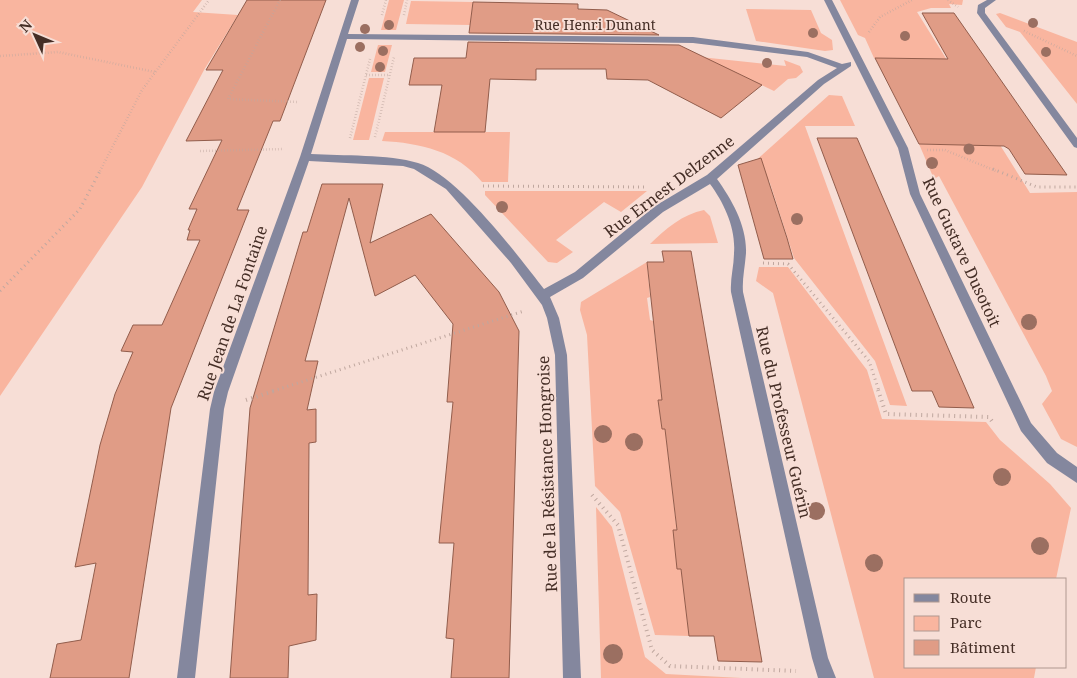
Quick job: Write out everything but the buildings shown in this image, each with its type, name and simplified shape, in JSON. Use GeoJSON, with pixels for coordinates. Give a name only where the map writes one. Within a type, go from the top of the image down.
{"type":"FeatureCollection","features":[{"type":"Feature","properties":{"kind":"street","name":"Rue Jean de La Fontaine"},"geometry":{"type":"LineString","coordinates":[[186,678],[217,409],[225,379],[307,152],[355,0]]}},
{"type":"Feature","properties":{"kind":"street","name":"Rue Gustave Dusotoit"},"geometry":{"type":"LineString","coordinates":[[828,0],[904,150],[916,194],[1026,427],[1052,458],[1077,476]]}},
{"type":"Feature","properties":{"kind":"street"},"geometry":{"type":"LineString","coordinates":[[992,0],[981,7],[983,16],[1077,145]]}},
{"type":"Feature","properties":{"kind":"street","name":"Rue Henri Dunant"},"geometry":{"type":"LineString","coordinates":[[344,36],[376,39],[693,40],[808,55],[842,67]]}},
{"type":"Feature","properties":{"kind":"street","name":"Rue Ernest Delzenne"},"geometry":{"type":"LineString","coordinates":[[545,300],[579,275],[648,217],[711,178],[821,82],[857,59]]}},
{"type":"Feature","properties":{"kind":"street","name":"Rue de la Résistance Hongroise"},"geometry":{"type":"LineString","coordinates":[[307,152],[335,159],[394,162],[417,166],[450,186],[515,260],[545,300],[553,318],[561,355],[572,678]]}},
{"type":"Feature","properties":{"kind":"street","name":"Rue du Professeur Guérin"},"geometry":{"type":"LineString","coordinates":[[711,178],[729,205],[740,242],[740,254],[736,265],[737,292],[820,658],[827,678]]}},
{"type":"Feature","properties":{"kind":"path"},"geometry":{"type":"LineString","coordinates":[[0,291],[80,209],[142,90],[209,0]]}},
{"type":"Feature","properties":{"kind":"path"},"geometry":{"type":"LineString","coordinates":[[280,0],[228,99],[323,103]]}},
{"type":"Feature","properties":{"kind":"path"},"geometry":{"type":"LineString","coordinates":[[403,16],[407,0]]}},
{"type":"Feature","properties":{"kind":"path"},"geometry":{"type":"LineString","coordinates":[[849,40],[865,38],[880,17],[912,0]]}},
{"type":"Feature","properties":{"kind":"path"},"geometry":{"type":"LineString","coordinates":[[983,16],[1021,29],[1077,56]]}},
{"type":"Feature","properties":{"kind":"path"},"geometry":{"type":"LineString","coordinates":[[335,159],[340,144],[349,143],[376,39],[398,42],[373,144]]}},
{"type":"Feature","properties":{"kind":"path"},"geometry":{"type":"LineString","coordinates":[[0,56],[58,52],[155,72]]}},
{"type":"Feature","properties":{"kind":"path"},"geometry":{"type":"LineString","coordinates":[[366,76],[389,76]]}},
{"type":"Feature","properties":{"kind":"path"},"geometry":{"type":"LineString","coordinates":[[904,150],[945,150],[1037,187],[1077,187]]}},
{"type":"Feature","properties":{"kind":"path"},"geometry":{"type":"LineString","coordinates":[[200,151],[307,152]]}},
{"type":"Feature","properties":{"kind":"path"},"geometry":{"type":"LineString","coordinates":[[450,186],[638,186],[652,187],[680,198]]}},
{"type":"Feature","properties":{"kind":"path"},"geometry":{"type":"LineString","coordinates":[[736,265],[752,270],[758,263],[788,264],[869,361],[886,414],[989,417],[999,430]]}},
{"type":"Feature","properties":{"kind":"path"},"geometry":{"type":"LineString","coordinates":[[217,409],[545,300]]}},
{"type":"Feature","properties":{"kind":"path"},"geometry":{"type":"LineString","coordinates":[[589,491],[618,525],[652,650],[670,666],[802,671]]}},
{"type":"Feature","properties":{"kind":"green space"},"geometry":{"type":"Polygon","coordinates":[[[0,0],[202,0],[193,12],[238,15],[204,70],[142,187],[0,396],[0,0]]]}},
{"type":"Feature","properties":{"kind":"green space"},"geometry":{"type":"Polygon","coordinates":[[[389,0],[404,0],[396,30],[381,30],[389,0]]]}},
{"type":"Feature","properties":{"kind":"green space"},"geometry":{"type":"Polygon","coordinates":[[[840,0],[963,0],[962,5],[949,4],[951,8],[931,8],[917,12],[1030,193],[1077,192],[1077,447],[1061,439],[1042,404],[1052,391],[1046,376],[939,176],[934,179],[919,144],[944,145],[896,59],[874,58],[865,38],[858,35],[840,0]]]}},
{"type":"Feature","properties":{"kind":"green space"},"geometry":{"type":"Polygon","coordinates":[[[411,1],[473,2],[470,25],[406,24],[411,1]]]}},
{"type":"Feature","properties":{"kind":"green space"},"geometry":{"type":"Polygon","coordinates":[[[746,9],[811,10],[821,33],[832,40],[833,50],[825,51],[756,41],[746,9]]]}},
{"type":"Feature","properties":{"kind":"green space"},"geometry":{"type":"Polygon","coordinates":[[[1000,13],[1077,42],[1077,104],[1020,32],[1006,27],[996,14],[1000,13]]]}},
{"type":"Feature","properties":{"kind":"green space"},"geometry":{"type":"Polygon","coordinates":[[[378,45],[392,45],[385,72],[371,72],[378,45]]]}},
{"type":"Feature","properties":{"kind":"green space"},"geometry":{"type":"Polygon","coordinates":[[[672,54],[786,66],[784,60],[800,66],[803,72],[796,78],[788,79],[774,91],[730,70],[676,69],[672,54]]]}},
{"type":"Feature","properties":{"kind":"green space"},"geometry":{"type":"Polygon","coordinates":[[[369,78],[384,78],[369,140],[353,140],[369,78]]]}},
{"type":"Feature","properties":{"kind":"green space"},"geometry":{"type":"Polygon","coordinates":[[[829,95],[842,96],[855,126],[805,126],[907,406],[890,405],[875,361],[794,258],[769,180],[742,179],[742,173],[829,95]]]}},
{"type":"Feature","properties":{"kind":"green space"},"geometry":{"type":"Polygon","coordinates":[[[385,132],[510,132],[508,182],[482,182],[461,163],[437,151],[410,144],[382,141],[385,132]]]}},
{"type":"Feature","properties":{"kind":"green space"},"geometry":{"type":"Polygon","coordinates":[[[485,191],[647,191],[621,212],[604,202],[556,240],[573,252],[557,263],[548,262],[485,195],[485,191]]]}},
{"type":"Feature","properties":{"kind":"green space"},"geometry":{"type":"Polygon","coordinates":[[[704,210],[710,216],[718,243],[650,244],[675,223],[689,215],[704,210]]]}},
{"type":"Feature","properties":{"kind":"green space"},"geometry":{"type":"Polygon","coordinates":[[[647,262],[650,297],[647,298],[650,320],[653,321],[662,400],[658,400],[662,429],[665,429],[689,636],[655,635],[620,512],[595,486],[587,335],[580,310],[581,302],[647,262]]]}},
{"type":"Feature","properties":{"kind":"green space"},"geometry":{"type":"Polygon","coordinates":[[[759,267],[788,267],[867,370],[882,419],[986,422],[1000,440],[1050,484],[1071,508],[1056,578],[904,578],[904,668],[1036,668],[1034,678],[874,678],[773,293],[756,281],[759,267]]]}},
{"type":"Feature","properties":{"kind":"green space"},"geometry":{"type":"Polygon","coordinates":[[[596,507],[612,527],[645,657],[666,674],[742,678],[601,678],[596,507]]]}}]}
